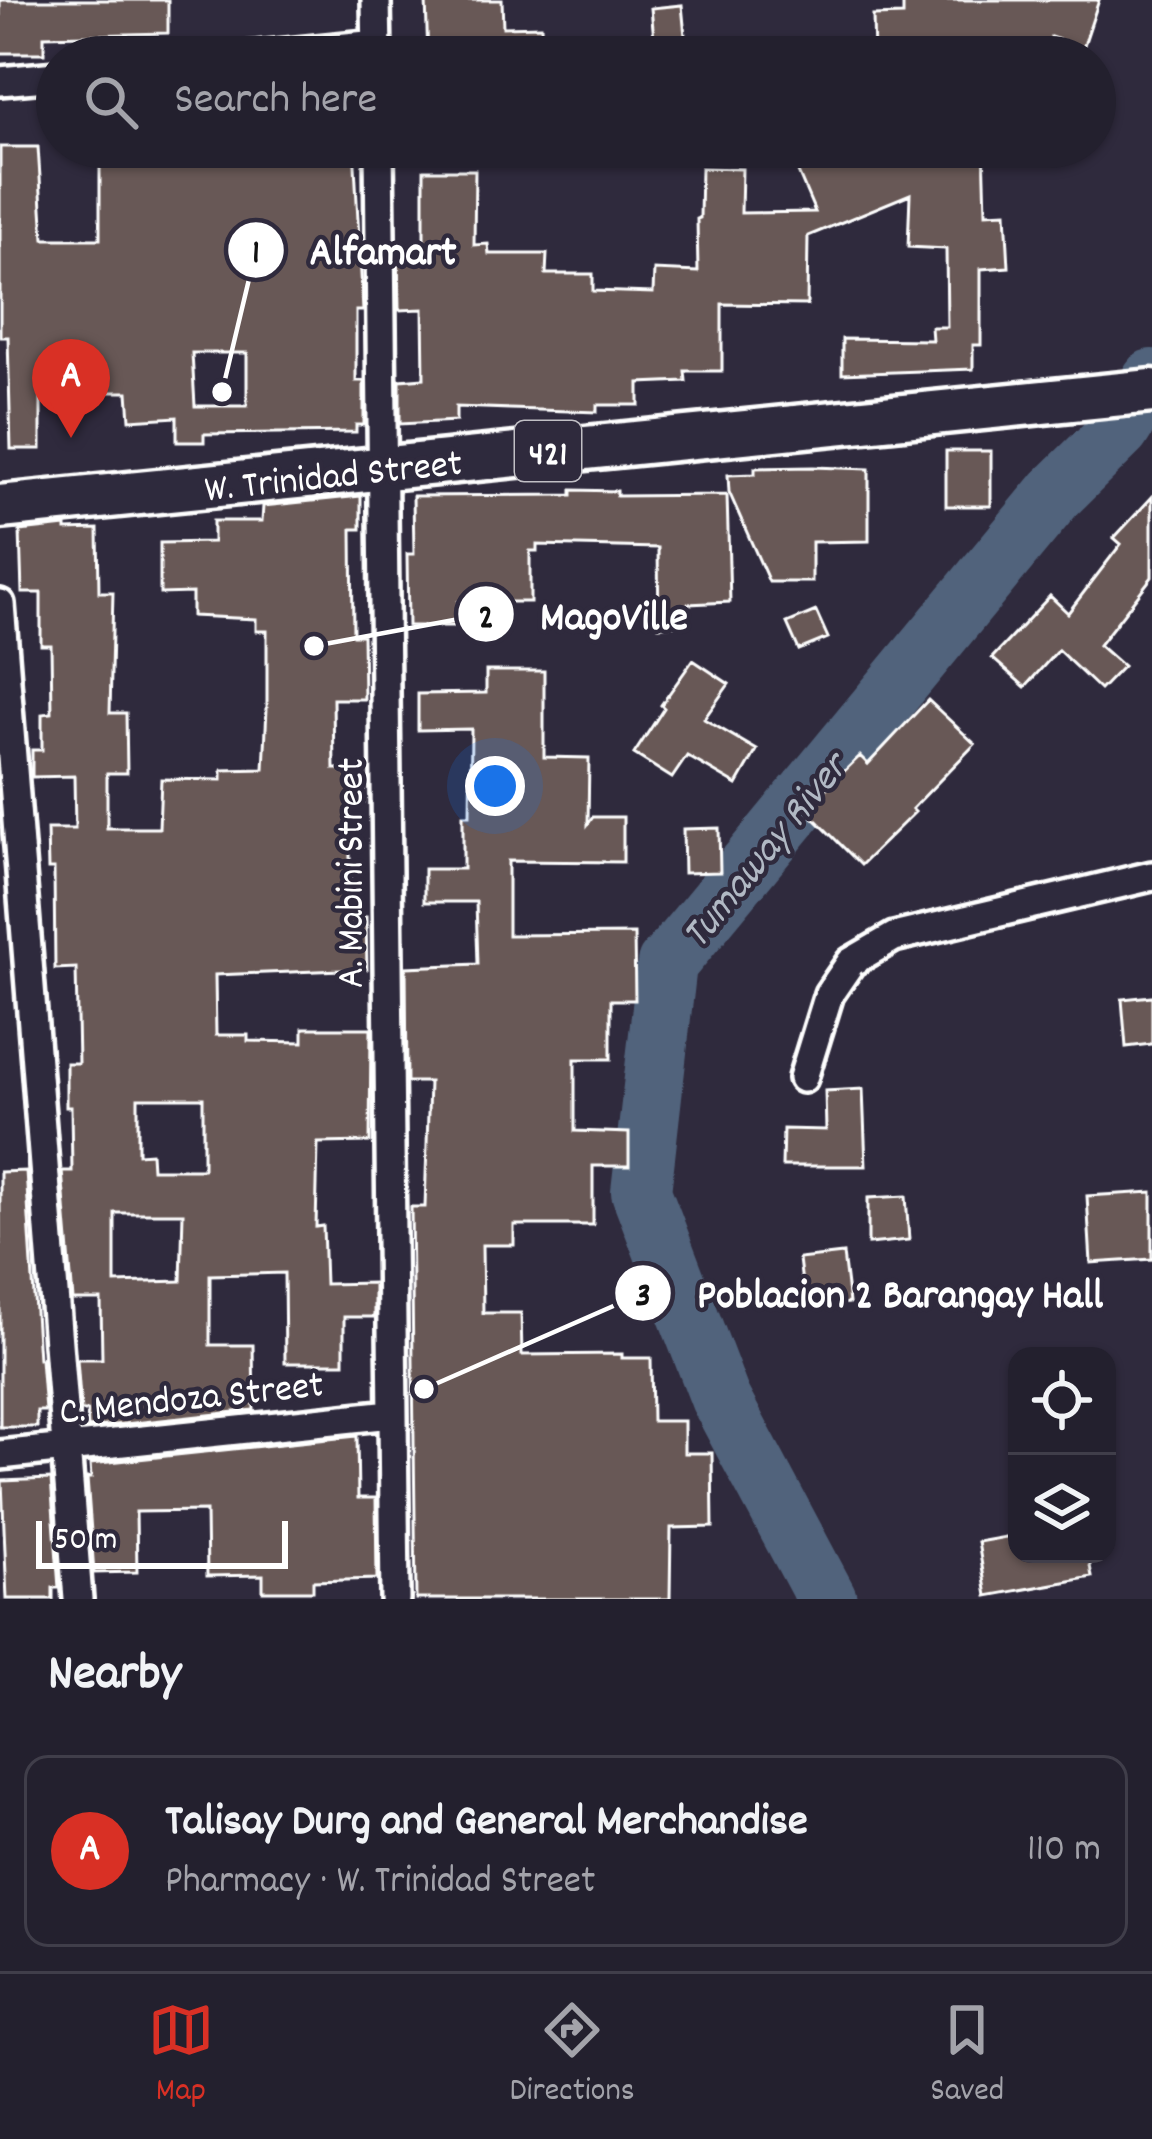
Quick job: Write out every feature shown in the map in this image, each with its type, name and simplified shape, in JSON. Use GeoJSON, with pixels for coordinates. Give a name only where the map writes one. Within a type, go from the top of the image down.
{"type":"FeatureCollection","features":[{"type":"Feature","properties":{"kind":"main road","name":"W. Trinidad Street"},"geometry":{"type":"LineString","coordinates":[[0,507],[1152,392]]}},
{"type":"Feature","properties":{"kind":"street"},"geometry":{"type":"LineString","coordinates":[[376,0],[377,36]]}},
{"type":"Feature","properties":{"kind":"street"},"geometry":{"type":"LineString","coordinates":[[0,81],[36,78]]}},
{"type":"Feature","properties":{"kind":"street","name":"A. Mabini Street"},"geometry":{"type":"LineString","coordinates":[[379,168],[395,1599]]}},
{"type":"Feature","properties":{"kind":"street"},"geometry":{"type":"LineString","coordinates":[[0,604],[78,1599]]}},
{"type":"Feature","properties":{"kind":"street"},"geometry":{"type":"LineString","coordinates":[[803,1078],[829,994],[851,962],[894,937],[1152,877]]}},
{"type":"Feature","properties":{"kind":"street","name":"C. Mendoza Street"},"geometry":{"type":"LineString","coordinates":[[0,1455],[391,1414]]}},
{"type":"Feature","properties":{"kind":"building"},"geometry":{"type":"Polygon","coordinates":[[[0,0],[168,0],[168,33],[36,36],[36,53],[0,53],[0,0]]]}},
{"type":"Feature","properties":{"kind":"building"},"geometry":{"type":"Polygon","coordinates":[[[426,0],[502,0],[503,27],[541,26],[541,36],[427,36],[426,0]]]}},
{"type":"Feature","properties":{"kind":"building"},"geometry":{"type":"Polygon","coordinates":[[[903,0],[1099,0],[1087,36],[873,36],[873,16],[903,15],[903,0]]]}},
{"type":"Feature","properties":{"kind":"building"},"geometry":{"type":"Polygon","coordinates":[[[682,5],[685,36],[654,36],[651,8],[682,5]]]}},
{"type":"Feature","properties":{"kind":"building"},"geometry":{"type":"Polygon","coordinates":[[[0,147],[36,147],[44,239],[100,239],[100,168],[355,168],[363,311],[356,311],[356,381],[364,381],[364,425],[356,425],[356,432],[204,434],[204,442],[177,442],[177,417],[130,420],[128,392],[41,392],[41,449],[11,449],[8,337],[0,337],[0,147]],[[192,353],[195,406],[247,406],[247,353],[192,353]]]}},
{"type":"Feature","properties":{"kind":"building"},"geometry":{"type":"Polygon","coordinates":[[[701,168],[742,169],[741,213],[815,212],[796,168],[985,168],[986,213],[1006,212],[1009,267],[981,269],[981,345],[973,345],[973,369],[842,374],[842,339],[932,340],[931,327],[947,327],[946,249],[908,247],[910,194],[808,236],[807,305],[722,304],[722,371],[685,371],[686,381],[639,383],[639,405],[597,405],[597,412],[456,407],[456,421],[400,424],[400,380],[424,378],[423,309],[399,310],[398,246],[424,246],[424,170],[475,170],[474,245],[488,244],[489,254],[547,254],[546,274],[593,274],[593,291],[653,293],[654,270],[698,272],[701,168]]]}},
{"type":"Feature","properties":{"kind":"building"},"geometry":{"type":"Polygon","coordinates":[[[946,451],[991,451],[991,506],[946,506],[946,451]]]}},
{"type":"Feature","properties":{"kind":"building"},"geometry":{"type":"Polygon","coordinates":[[[755,468],[869,469],[869,541],[812,542],[812,582],[769,582],[729,492],[728,475],[755,474],[755,468]]]}},
{"type":"Feature","properties":{"kind":"building"},"geometry":{"type":"Polygon","coordinates":[[[572,490],[617,491],[617,496],[727,495],[730,602],[688,604],[688,625],[659,626],[658,548],[537,545],[537,551],[530,551],[530,602],[458,602],[459,626],[408,626],[407,554],[414,554],[413,496],[572,495],[572,490]]]}},
{"type":"Feature","properties":{"kind":"building"},"geometry":{"type":"Polygon","coordinates":[[[361,496],[361,529],[352,529],[353,635],[363,635],[364,699],[333,699],[334,769],[364,769],[364,802],[350,802],[350,917],[366,917],[367,969],[215,975],[216,1035],[303,1042],[303,1028],[371,1028],[370,1142],[318,1143],[316,1227],[323,1226],[325,1284],[374,1283],[374,1317],[344,1317],[344,1363],[285,1363],[284,1273],[210,1275],[210,1345],[253,1345],[254,1410],[88,1428],[87,1411],[81,1411],[77,1359],[102,1359],[101,1300],[73,1300],[62,1171],[72,1171],[66,1063],[78,1063],[76,968],[55,969],[54,869],[48,869],[47,829],[75,829],[74,776],[32,777],[32,750],[42,750],[42,714],[52,713],[51,645],[41,645],[41,593],[22,593],[20,531],[66,526],[66,530],[98,529],[99,592],[113,592],[110,713],[126,713],[127,773],[107,773],[107,828],[159,828],[161,779],[222,780],[222,770],[264,769],[267,708],[267,631],[256,631],[256,619],[192,616],[192,593],[160,594],[160,543],[213,542],[213,521],[262,521],[263,506],[361,496]],[[138,1098],[138,1154],[151,1153],[152,1169],[203,1169],[203,1098],[138,1098]],[[115,1213],[115,1283],[181,1281],[183,1213],[115,1213]]]}},
{"type":"Feature","properties":{"kind":"building"},"geometry":{"type":"Polygon","coordinates":[[[1152,497],[1152,577],[1099,645],[1123,666],[1100,690],[1058,650],[1025,687],[992,658],[1050,596],[1068,613],[1121,544],[1114,538],[1152,497]]]}},
{"type":"Feature","properties":{"kind":"building"},"geometry":{"type":"Polygon","coordinates":[[[816,611],[828,638],[799,650],[787,623],[816,611]]]}},
{"type":"Feature","properties":{"kind":"building"},"geometry":{"type":"Polygon","coordinates":[[[693,660],[729,684],[704,719],[757,750],[737,785],[687,756],[672,778],[634,754],[693,660]]]}},
{"type":"Feature","properties":{"kind":"building"},"geometry":{"type":"Polygon","coordinates":[[[486,671],[544,671],[544,757],[589,758],[588,824],[593,817],[623,817],[623,862],[508,861],[508,935],[634,934],[635,1000],[611,1000],[611,1059],[575,1059],[575,1131],[629,1133],[629,1166],[593,1166],[593,1225],[514,1225],[514,1245],[482,1245],[483,1313],[521,1313],[522,1355],[651,1358],[652,1421],[684,1421],[684,1453],[712,1453],[713,1527],[671,1528],[670,1599],[416,1599],[411,1207],[425,1207],[429,1082],[407,1082],[406,967],[478,964],[476,902],[424,902],[424,869],[463,869],[463,815],[470,815],[471,729],[418,730],[418,694],[486,693],[486,671]]]}},
{"type":"Feature","properties":{"kind":"building"},"geometry":{"type":"Polygon","coordinates":[[[928,700],[975,744],[861,865],[805,809],[860,756],[868,764],[928,700]]]}},
{"type":"Feature","properties":{"kind":"building"},"geometry":{"type":"Polygon","coordinates":[[[719,828],[720,872],[684,873],[683,829],[719,828]]]}},
{"type":"Feature","properties":{"kind":"building"},"geometry":{"type":"Polygon","coordinates":[[[1152,996],[1152,1044],[1126,1047],[1122,999],[1152,996]]]}},
{"type":"Feature","properties":{"kind":"building"},"geometry":{"type":"Polygon","coordinates":[[[863,1089],[866,1166],[782,1166],[783,1129],[826,1130],[825,1091],[863,1089]]]}},
{"type":"Feature","properties":{"kind":"building"},"geometry":{"type":"Polygon","coordinates":[[[26,1171],[45,1411],[37,1411],[37,1427],[0,1427],[0,1172],[26,1171]]]}},
{"type":"Feature","properties":{"kind":"building"},"geometry":{"type":"Polygon","coordinates":[[[1152,1192],[1152,1259],[1091,1263],[1087,1196],[1152,1192]]]}},
{"type":"Feature","properties":{"kind":"building"},"geometry":{"type":"Polygon","coordinates":[[[906,1196],[909,1240],[868,1244],[868,1198],[906,1196]]]}},
{"type":"Feature","properties":{"kind":"building"},"geometry":{"type":"Polygon","coordinates":[[[843,1254],[849,1303],[805,1308],[799,1259],[843,1254]]]}},
{"type":"Feature","properties":{"kind":"building"},"geometry":{"type":"Polygon","coordinates":[[[357,1436],[358,1498],[376,1498],[377,1579],[313,1581],[313,1591],[263,1591],[263,1575],[207,1576],[206,1511],[136,1512],[137,1572],[94,1573],[90,1464],[357,1436]]]}},
{"type":"Feature","properties":{"kind":"building"},"geometry":{"type":"Polygon","coordinates":[[[51,1479],[59,1588],[53,1588],[53,1599],[7,1599],[2,1481],[51,1479]]]}},
{"type":"Feature","properties":{"kind":"building"},"geometry":{"type":"Polygon","coordinates":[[[1008,1537],[1008,1563],[1090,1563],[1092,1577],[987,1596],[978,1542],[1008,1537]]]}},
{"type":"Feature","properties":{"kind":"waterway","name":"Tumaway River"},"geometry":{"type":"LineString","coordinates":[[827,1599],[720,1398],[641,1192],[667,964],[1055,494],[1120,430],[1152,379]]}},
{"type":"Feature","properties":{"kind":"place","name":"Alfamart"},"geometry":{"type":"Point","coordinates":[222,392]}},
{"type":"Feature","properties":{"kind":"place","name":"Talisay Durg and General Merchandise"},"geometry":{"type":"Point","coordinates":[71,438]}},
{"type":"Feature","properties":{"kind":"place","name":"MagoVille"},"geometry":{"type":"Point","coordinates":[314,646]}},
{"type":"Feature","properties":{"kind":"place","name":"Poblacion 2 Barangay Hall"},"geometry":{"type":"Point","coordinates":[424,1389]}}]}
